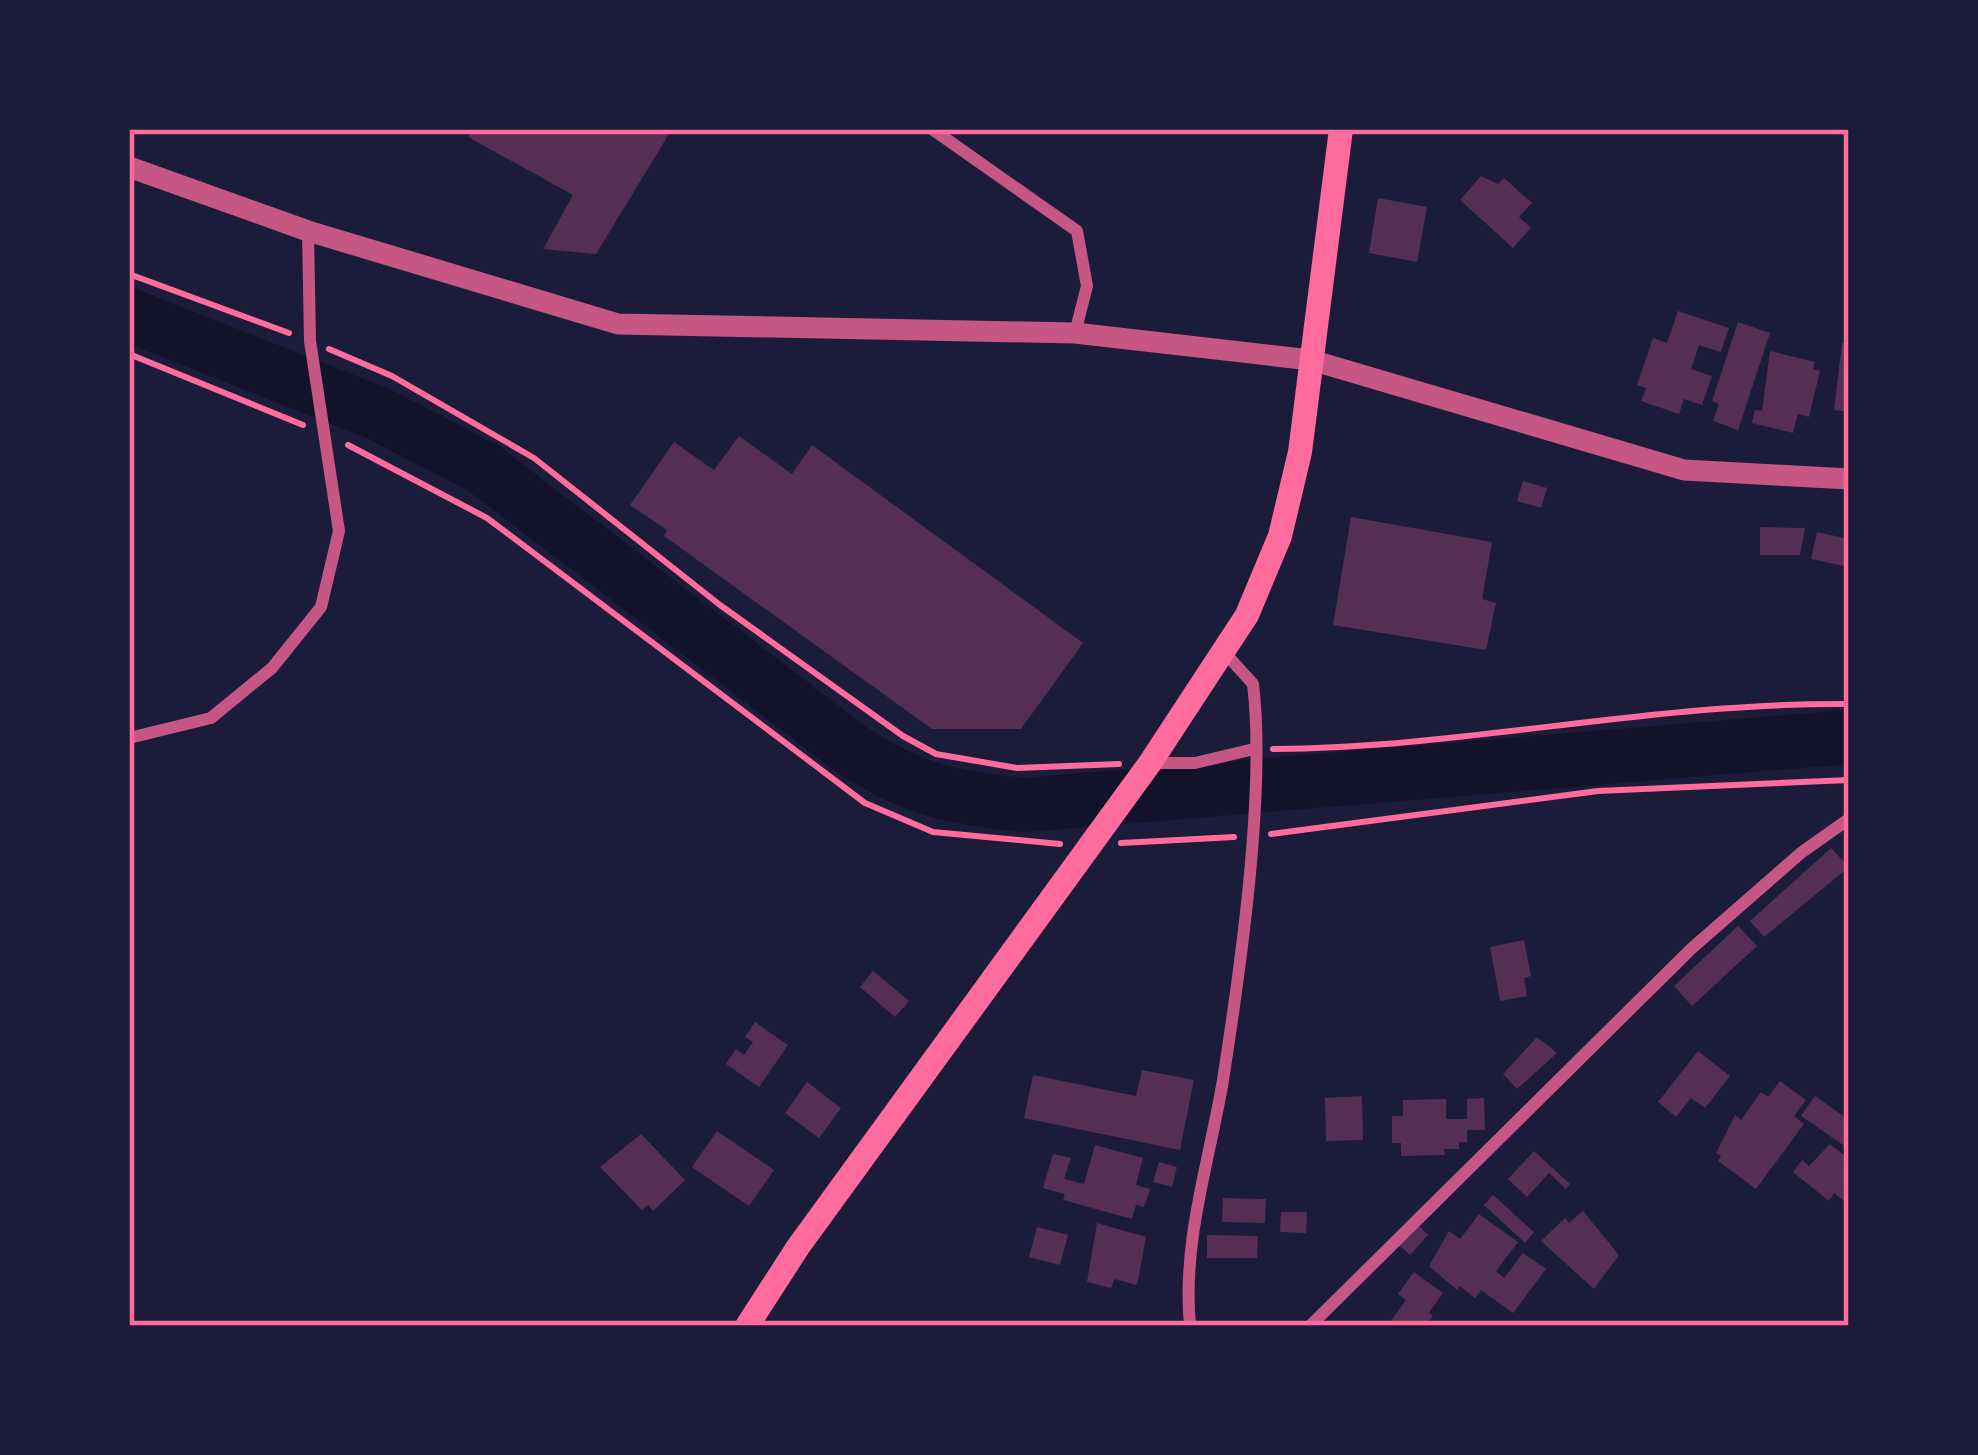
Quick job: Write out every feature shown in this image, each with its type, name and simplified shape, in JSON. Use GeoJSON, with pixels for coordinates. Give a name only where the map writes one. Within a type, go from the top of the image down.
{"type":"FeatureCollection","features":[{"type":"Feature","properties":{"kind":"main road"},"geometry":{"type":"LineString","coordinates":[[747,1326],[787,1263],[1226,654],[1280,536],[1300,452],[1341,129]]}},
{"type":"Feature","properties":{"kind":"street"},"geometry":{"type":"LineString","coordinates":[[932,129],[1077,231],[1088,286],[1075,333]]}},
{"type":"Feature","properties":{"kind":"street"},"geometry":{"type":"LineString","coordinates":[[129,166],[308,231],[618,324],[1075,333],[1311,360],[1684,470],[1849,479]]}},
{"type":"Feature","properties":{"kind":"street"},"geometry":{"type":"LineString","coordinates":[[129,738],[211,718],[272,668],[321,607],[339,531],[310,341],[308,231]]}},
{"type":"Feature","properties":{"kind":"street"},"geometry":{"type":"LineString","coordinates":[[1190,1326],[1194,1212],[1222,1083],[1250,836],[1253,684],[1244,668],[1226,654]]}},
{"type":"Feature","properties":{"kind":"street"},"geometry":{"type":"LineString","coordinates":[[1150,763],[1195,763],[1254,749]]}},
{"type":"Feature","properties":{"kind":"street"},"geometry":{"type":"LineString","coordinates":[[1310,1326],[1691,949],[1802,852],[1849,819]]}},
{"type":"Feature","properties":{"kind":"path"},"geometry":{"type":"LineString","coordinates":[[129,274],[392,376],[534,458],[719,605],[902,736],[936,754],[1017,768],[1150,763]]}},
{"type":"Feature","properties":{"kind":"path"},"geometry":{"type":"LineString","coordinates":[[129,353],[386,461],[487,518],[865,803],[932,832],[1091,845],[1250,836],[1619,789],[1849,780]]}},
{"type":"Feature","properties":{"kind":"path"},"geometry":{"type":"LineString","coordinates":[[1254,749],[1374,744],[1680,710],[1849,704]]}},
{"type":"Feature","properties":{"kind":"building"},"geometry":{"type":"Polygon","coordinates":[[[473,129],[672,129],[596,254],[543,249],[573,195],[468,137],[473,129]]]}},
{"type":"Feature","properties":{"kind":"building"},"geometry":{"type":"Polygon","coordinates":[[[1481,176],[1498,184],[1504,178],[1532,203],[1519,217],[1531,228],[1513,248],[1460,200],[1481,176]]]}},
{"type":"Feature","properties":{"kind":"building"},"geometry":{"type":"Polygon","coordinates":[[[1378,198],[1427,207],[1417,262],[1369,253],[1378,198]]]}},
{"type":"Feature","properties":{"kind":"building"},"geometry":{"type":"Polygon","coordinates":[[[1678,311],[1729,328],[1721,352],[1699,345],[1691,369],[1712,376],[1702,405],[1684,399],[1679,414],[1641,401],[1646,388],[1637,385],[1653,338],[1667,343],[1678,311]]]}},
{"type":"Feature","properties":{"kind":"building"},"geometry":{"type":"Polygon","coordinates":[[[1738,322],[1770,333],[1738,430],[1713,421],[1719,404],[1712,401],[1738,322]]]}},
{"type":"Feature","properties":{"kind":"building"},"geometry":{"type":"Polygon","coordinates":[[[1842,343],[1849,344],[1849,412],[1834,410],[1842,343]]]}},
{"type":"Feature","properties":{"kind":"building"},"geometry":{"type":"Polygon","coordinates":[[[1770,351],[1815,362],[1813,369],[1820,371],[1809,417],[1798,414],[1793,433],[1752,423],[1755,410],[1762,411],[1770,351]]]}},
{"type":"Feature","properties":{"kind":"building"},"geometry":{"type":"Polygon","coordinates":[[[739,436],[792,474],[812,445],[1083,643],[1021,729],[932,729],[664,536],[667,530],[630,505],[674,442],[714,470],[739,436]]]}},
{"type":"Feature","properties":{"kind":"building"},"geometry":{"type":"Polygon","coordinates":[[[1523,481],[1547,488],[1541,508],[1517,501],[1523,481]]]}},
{"type":"Feature","properties":{"kind":"building"},"geometry":{"type":"Polygon","coordinates":[[[1351,517],[1492,542],[1482,599],[1496,603],[1486,650],[1333,625],[1351,517]]]}},
{"type":"Feature","properties":{"kind":"building"},"geometry":{"type":"Polygon","coordinates":[[[1760,527],[1805,528],[1800,555],[1760,555],[1760,527]]]}},
{"type":"Feature","properties":{"kind":"building"},"geometry":{"type":"Polygon","coordinates":[[[1817,532],[1849,539],[1849,567],[1811,559],[1817,532]]]}},
{"type":"Feature","properties":{"kind":"building"},"geometry":{"type":"Polygon","coordinates":[[[1831,848],[1849,867],[1764,937],[1750,921],[1831,848]]]}},
{"type":"Feature","properties":{"kind":"building"},"geometry":{"type":"Polygon","coordinates":[[[1738,926],[1757,946],[1692,1006],[1674,986],[1738,926]]]}},
{"type":"Feature","properties":{"kind":"building"},"geometry":{"type":"Polygon","coordinates":[[[1524,940],[1531,976],[1524,978],[1527,996],[1500,1001],[1490,947],[1524,940]]]}},
{"type":"Feature","properties":{"kind":"building"},"geometry":{"type":"Polygon","coordinates":[[[873,971],[909,1001],[895,1017],[860,987],[873,971]]]}},
{"type":"Feature","properties":{"kind":"building"},"geometry":{"type":"Polygon","coordinates":[[[755,1022],[788,1045],[759,1087],[726,1064],[736,1049],[744,1055],[753,1042],[745,1037],[755,1022]]]}},
{"type":"Feature","properties":{"kind":"building"},"geometry":{"type":"Polygon","coordinates":[[[1537,1037],[1557,1053],[1517,1089],[1503,1074],[1537,1037]]]}},
{"type":"Feature","properties":{"kind":"building"},"geometry":{"type":"Polygon","coordinates":[[[1698,1051],[1730,1076],[1705,1108],[1691,1098],[1676,1117],[1658,1102],[1698,1051]]]}},
{"type":"Feature","properties":{"kind":"building"},"geometry":{"type":"Polygon","coordinates":[[[1142,1070],[1194,1080],[1180,1150],[1024,1118],[1033,1075],[1136,1096],[1142,1070]]]}},
{"type":"Feature","properties":{"kind":"building"},"geometry":{"type":"Polygon","coordinates":[[[1780,1081],[1806,1100],[1794,1116],[1804,1124],[1756,1189],[1718,1161],[1721,1156],[1716,1153],[1735,1115],[1741,1120],[1761,1092],[1768,1097],[1780,1081]]]}},
{"type":"Feature","properties":{"kind":"building"},"geometry":{"type":"Polygon","coordinates":[[[807,1082],[841,1108],[819,1138],[785,1113],[807,1082]]]}},
{"type":"Feature","properties":{"kind":"building"},"geometry":{"type":"Polygon","coordinates":[[[1362,1096],[1363,1140],[1326,1141],[1325,1098],[1362,1096]]]}},
{"type":"Feature","properties":{"kind":"building"},"geometry":{"type":"Polygon","coordinates":[[[1815,1096],[1849,1120],[1849,1149],[1801,1116],[1815,1096]]]}},
{"type":"Feature","properties":{"kind":"building"},"geometry":{"type":"Polygon","coordinates":[[[1484,1098],[1485,1130],[1467,1130],[1467,1142],[1459,1142],[1459,1149],[1444,1149],[1445,1155],[1401,1156],[1401,1143],[1392,1143],[1392,1116],[1403,1116],[1403,1100],[1446,1099],[1446,1119],[1467,1119],[1467,1099],[1484,1098]]]}},
{"type":"Feature","properties":{"kind":"building"},"geometry":{"type":"Polygon","coordinates":[[[717,1131],[774,1170],[749,1206],[692,1167],[717,1131]]]}},
{"type":"Feature","properties":{"kind":"building"},"geometry":{"type":"Polygon","coordinates":[[[641,1134],[685,1180],[653,1211],[648,1205],[642,1210],[600,1167],[641,1134]]]}},
{"type":"Feature","properties":{"kind":"building"},"geometry":{"type":"Polygon","coordinates":[[[1830,1144],[1849,1159],[1844,1201],[1834,1193],[1829,1201],[1793,1172],[1802,1160],[1809,1166],[1830,1144]]]}},
{"type":"Feature","properties":{"kind":"building"},"geometry":{"type":"Polygon","coordinates":[[[1095,1145],[1143,1158],[1136,1185],[1150,1189],[1144,1207],[1136,1205],[1132,1219],[1063,1200],[1065,1194],[1043,1188],[1053,1154],[1071,1158],[1064,1179],[1084,1184],[1095,1145]]]}},
{"type":"Feature","properties":{"kind":"building"},"geometry":{"type":"Polygon","coordinates":[[[1534,1151],[1570,1184],[1566,1189],[1549,1173],[1527,1197],[1508,1179],[1534,1151]]]}},
{"type":"Feature","properties":{"kind":"building"},"geometry":{"type":"Polygon","coordinates":[[[1159,1162],[1177,1167],[1172,1187],[1153,1182],[1159,1162]]]}},
{"type":"Feature","properties":{"kind":"building"},"geometry":{"type":"Polygon","coordinates":[[[1493,1195],[1534,1232],[1525,1243],[1484,1205],[1493,1195]]]}},
{"type":"Feature","properties":{"kind":"building"},"geometry":{"type":"Polygon","coordinates":[[[1223,1198],[1266,1199],[1265,1223],[1222,1222],[1223,1198]]]}},
{"type":"Feature","properties":{"kind":"building"},"geometry":{"type":"Polygon","coordinates":[[[1583,1211],[1619,1255],[1594,1289],[1541,1241],[1565,1218],[1569,1223],[1583,1211]]]}},
{"type":"Feature","properties":{"kind":"building"},"geometry":{"type":"Polygon","coordinates":[[[1281,1212],[1307,1212],[1306,1233],[1280,1232],[1281,1212]]]}},
{"type":"Feature","properties":{"kind":"building"},"geometry":{"type":"Polygon","coordinates":[[[1479,1214],[1518,1242],[1496,1271],[1504,1278],[1523,1253],[1546,1269],[1513,1313],[1481,1290],[1475,1298],[1460,1286],[1457,1290],[1429,1266],[1449,1231],[1460,1239],[1479,1214]]]}},
{"type":"Feature","properties":{"kind":"building"},"geometry":{"type":"Polygon","coordinates":[[[1097,1223],[1146,1237],[1137,1285],[1114,1279],[1111,1288],[1087,1282],[1097,1223]]]}},
{"type":"Feature","properties":{"kind":"building"},"geometry":{"type":"Polygon","coordinates":[[[1417,1224],[1428,1235],[1410,1255],[1399,1245],[1417,1224]]]}},
{"type":"Feature","properties":{"kind":"building"},"geometry":{"type":"Polygon","coordinates":[[[1037,1227],[1068,1235],[1060,1265],[1029,1257],[1037,1227]]]}},
{"type":"Feature","properties":{"kind":"building"},"geometry":{"type":"Polygon","coordinates":[[[1207,1235],[1258,1236],[1257,1258],[1207,1258],[1207,1235]]]}},
{"type":"Feature","properties":{"kind":"building"},"geometry":{"type":"Polygon","coordinates":[[[1414,1272],[1443,1293],[1429,1313],[1433,1316],[1425,1326],[1387,1326],[1406,1300],[1398,1294],[1414,1272]]]}},
{"type":"Feature","properties":{"kind":"waterway"},"geometry":{"type":"LineString","coordinates":[[129,315],[379,414],[483,468],[852,750],[915,783],[954,795],[1024,805],[1849,737]]}}]}
